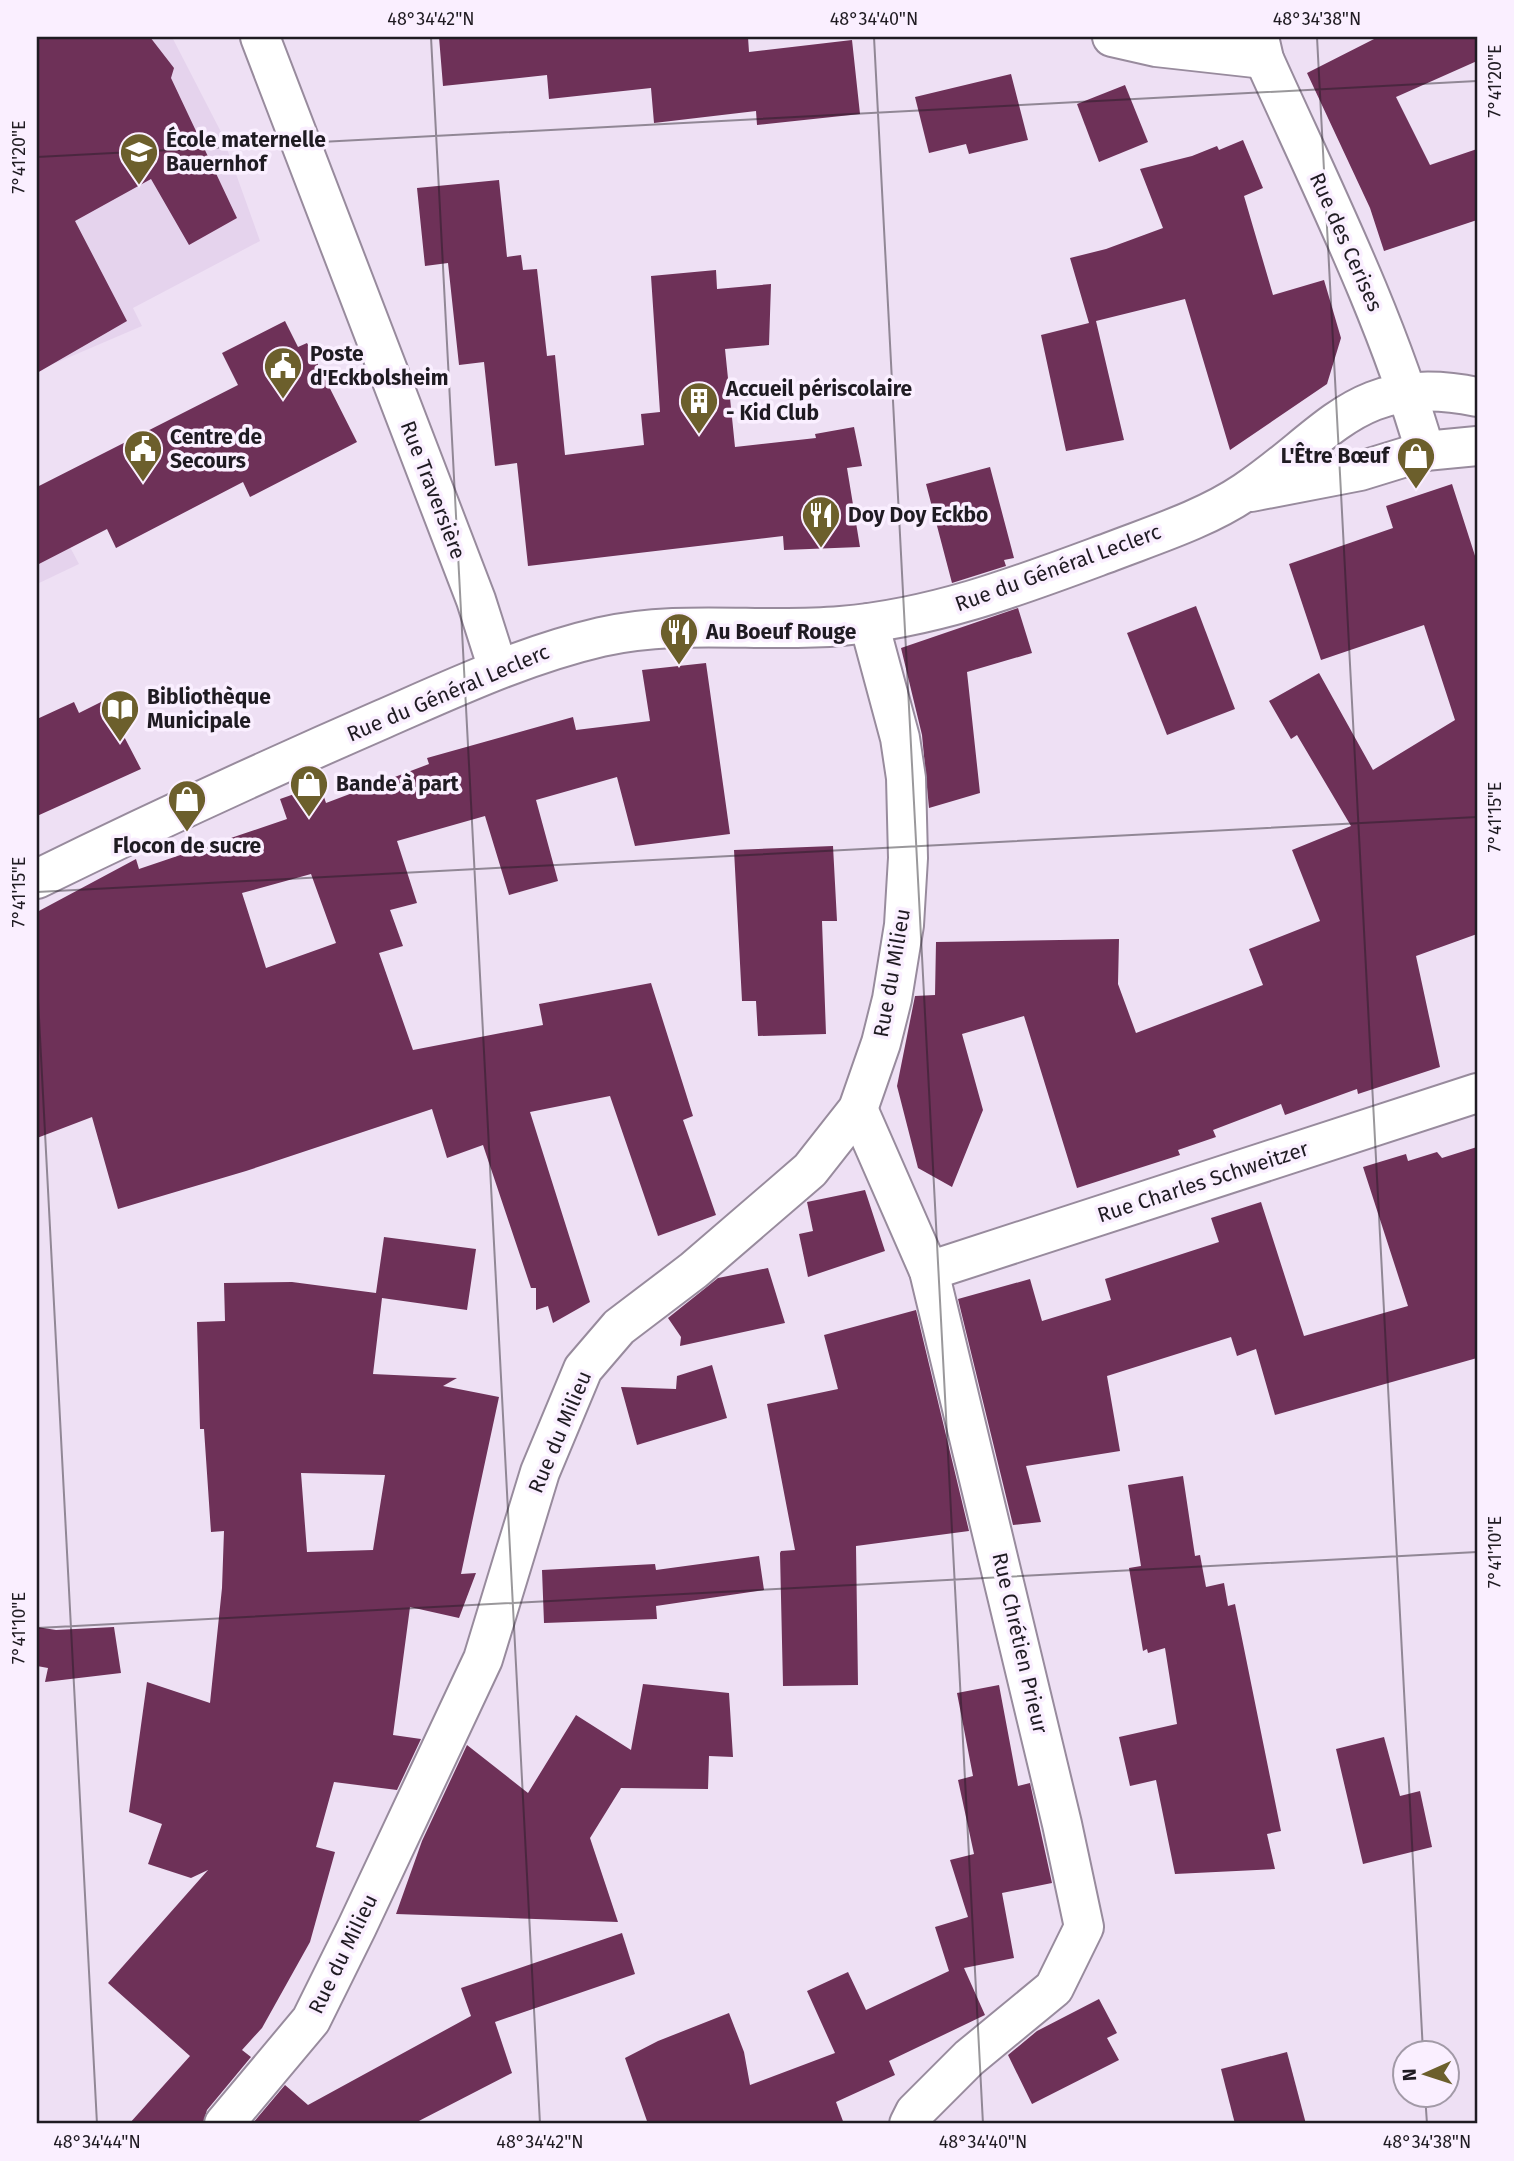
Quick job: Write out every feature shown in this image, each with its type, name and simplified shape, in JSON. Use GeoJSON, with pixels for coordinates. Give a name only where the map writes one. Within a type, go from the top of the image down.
{"type":"FeatureCollection","features":[{"type":"Feature","properties":{"kind":"street","name":"Rue Traversière"},"geometry":{"type":"LineString","coordinates":[[260,37],[476,600],[498,669]]}},
{"type":"Feature","properties":{"kind":"street"},"geometry":{"type":"LineString","coordinates":[[1112,37],[1199,53],[1261,48]]}},
{"type":"Feature","properties":{"kind":"street","name":"Rue des Cerises"},"geometry":{"type":"LineString","coordinates":[[1261,48],[1377,309],[1408,390],[1426,451]]}},
{"type":"Feature","properties":{"kind":"street","name":"Rue du Général Leclerc"},"geometry":{"type":"LineString","coordinates":[[1242,494],[1338,418],[1373,401],[1408,390]]}},
{"type":"Feature","properties":{"kind":"street"},"geometry":{"type":"LineString","coordinates":[[1408,390],[1477,397]]}},
{"type":"Feature","properties":{"kind":"street","name":"Rue du Général Leclerc"},"geometry":{"type":"LineString","coordinates":[[37,879],[200,800],[498,669],[552,649],[642,629],[869,624],[944,610],[1014,588],[1147,537],[1242,494],[1360,471],[1426,451],[1477,446]]}},
{"type":"Feature","properties":{"kind":"street","name":"Rue du Milieu"},"geometry":{"type":"LineString","coordinates":[[224,2124],[311,2020],[357,1927],[483,1659],[540,1472],[583,1369],[619,1326],[694,1270],[810,1170],[858,1109],[881,1043],[892,999],[904,925],[908,858],[906,778],[900,738],[869,624]]}},
{"type":"Feature","properties":{"kind":"street","name":"Rue Charles Schweitzer"},"geometry":{"type":"LineString","coordinates":[[929,1271],[1477,1093]]}},
{"type":"Feature","properties":{"kind":"street","name":"Rue Chrétien Prieur"},"geometry":{"type":"LineString","coordinates":[[858,1109],[929,1271],[996,1544],[1084,1927],[1054,1989],[969,2058],[915,2112],[909,2124]]}},
{"type":"Feature","properties":{"kind":"shaded area","name":"École maternelle Bauernhof"},"geometry":{"type":"Polygon","coordinates":[[[37,37],[172,37],[221,132],[260,241],[133,308],[142,326],[37,371],[37,37]]]}},
{"type":"Feature","properties":{"kind":"shaded area"},"geometry":{"type":"Polygon","coordinates":[[[37,485],[79,564],[37,584],[37,485]]]}},
{"type":"Feature","properties":{"kind":"building","name":"École maternelle Bauernhof"},"geometry":{"type":"Polygon","coordinates":[[[37,37],[150,37],[174,68],[171,78],[237,218],[189,245],[151,179],[75,221],[127,321],[37,373],[37,37]]]}},
{"type":"Feature","properties":{"kind":"building"},"geometry":{"type":"Polygon","coordinates":[[[439,37],[748,37],[749,52],[852,40],[860,114],[757,125],[756,111],[654,123],[651,88],[549,99],[547,75],[443,86],[439,37]]]}},
{"type":"Feature","properties":{"kind":"building"},"geometry":{"type":"Polygon","coordinates":[[[1378,37],[1477,37],[1477,61],[1396,97],[1430,165],[1477,149],[1477,220],[1384,251],[1370,208],[1307,73],[1378,37]]]}},
{"type":"Feature","properties":{"kind":"building"},"geometry":{"type":"Polygon","coordinates":[[[1011,74],[1028,140],[969,154],[966,144],[929,153],[915,97],[1011,74]]]}},
{"type":"Feature","properties":{"kind":"building"},"geometry":{"type":"Polygon","coordinates":[[[1125,85],[1148,142],[1099,162],[1077,104],[1125,85]]]}},
{"type":"Feature","properties":{"kind":"building"},"geometry":{"type":"Polygon","coordinates":[[[1243,140],[1263,188],[1244,196],[1273,295],[1324,280],[1341,338],[1327,384],[1230,450],[1185,299],[1096,321],[1124,440],[1066,451],[1041,335],[1089,323],[1070,258],[1106,249],[1163,228],[1140,169],[1192,156],[1217,146],[1219,150],[1243,140]]]}},
{"type":"Feature","properties":{"kind":"building"},"geometry":{"type":"Polygon","coordinates":[[[499,180],[507,257],[521,255],[523,270],[537,269],[547,356],[555,355],[565,455],[644,445],[641,414],[660,412],[651,276],[716,270],[717,289],[771,284],[769,345],[725,349],[735,447],[816,438],[815,434],[854,427],[862,466],[847,468],[860,547],[784,550],[783,536],[528,566],[517,463],[495,466],[484,362],[459,365],[448,263],[425,266],[417,188],[499,180]]]}},
{"type":"Feature","properties":{"kind":"building"},"geometry":{"type":"Polygon","coordinates":[[[285,321],[298,347],[307,343],[357,442],[250,497],[243,482],[116,548],[107,529],[37,565],[37,487],[238,385],[222,353],[285,321]]]}},
{"type":"Feature","properties":{"kind":"building"},"geometry":{"type":"Polygon","coordinates":[[[990,467],[1014,558],[1004,560],[1006,566],[952,583],[926,484],[990,467]]]}},
{"type":"Feature","properties":{"kind":"building"},"geometry":{"type":"Polygon","coordinates":[[[1452,484],[1477,562],[1477,934],[1416,956],[1440,1067],[1358,1094],[1357,1089],[1285,1115],[1281,1104],[1213,1130],[1216,1137],[1178,1150],[1180,1155],[1077,1188],[1024,1016],[962,1034],[983,1110],[952,1187],[918,1168],[897,1086],[915,996],[935,995],[936,942],[1119,939],[1118,984],[1136,1033],[1263,985],[1249,949],[1320,921],[1292,850],[1351,826],[1297,735],[1291,739],[1269,701],[1319,673],[1373,770],[1455,720],[1424,625],[1321,660],[1289,564],[1393,528],[1386,506],[1452,484]]]}},
{"type":"Feature","properties":{"kind":"building"},"geometry":{"type":"Polygon","coordinates":[[[1196,606],[1235,709],[1167,735],[1127,633],[1196,606]]]}},
{"type":"Feature","properties":{"kind":"building"},"geometry":{"type":"Polygon","coordinates":[[[1018,608],[1032,653],[967,672],[980,793],[929,808],[922,735],[901,648],[1018,608]]]}},
{"type":"Feature","properties":{"kind":"building"},"geometry":{"type":"Polygon","coordinates":[[[706,663],[730,834],[635,846],[617,777],[536,800],[558,881],[509,895],[485,816],[397,841],[417,903],[390,910],[403,946],[379,953],[413,1050],[543,1025],[539,1004],[651,983],[693,1116],[683,1120],[716,1215],[658,1236],[610,1096],[530,1112],[590,1302],[553,1323],[548,1306],[536,1310],[536,1288],[531,1288],[483,1145],[447,1158],[432,1109],[246,1171],[118,1209],[92,1117],[37,1138],[37,912],[136,859],[139,869],[287,819],[280,799],[320,785],[326,803],[429,764],[427,758],[573,717],[576,730],[650,721],[642,670],[706,663]],[[311,874],[242,893],[266,968],[336,943],[311,874]]]}},
{"type":"Feature","properties":{"kind":"building"},"geometry":{"type":"Polygon","coordinates":[[[105,700],[141,769],[37,816],[37,719],[74,702],[79,713],[105,700]]]}},
{"type":"Feature","properties":{"kind":"building"},"geometry":{"type":"Polygon","coordinates":[[[833,846],[837,921],[822,921],[826,1034],[758,1036],[756,1001],[742,1001],[734,850],[833,846]]]}},
{"type":"Feature","properties":{"kind":"building"},"geometry":{"type":"Polygon","coordinates":[[[1477,1147],[1477,1358],[1275,1415],[1256,1349],[1237,1356],[1231,1337],[1107,1376],[1120,1451],[1026,1466],[1041,1522],[1013,1525],[958,1299],[1030,1279],[1042,1321],[1111,1300],[1105,1279],[1219,1242],[1211,1218],[1261,1202],[1304,1336],[1408,1306],[1363,1167],[1406,1154],[1408,1161],[1437,1152],[1442,1158],[1477,1147]]]}},
{"type":"Feature","properties":{"kind":"building"},"geometry":{"type":"Polygon","coordinates":[[[865,1190],[885,1251],[808,1277],[799,1234],[813,1231],[807,1202],[865,1190]]]}},
{"type":"Feature","properties":{"kind":"building"},"geometry":{"type":"Polygon","coordinates":[[[384,1237],[476,1249],[467,1310],[382,1298],[373,1374],[457,1378],[443,1386],[499,1397],[461,1574],[476,1573],[459,1618],[410,1607],[393,1735],[421,1739],[397,1790],[334,1782],[316,1847],[335,1852],[310,1942],[262,2028],[242,2050],[251,2057],[207,2110],[203,2124],[129,2124],[190,2056],[108,1983],[208,1870],[191,1878],[148,1864],[162,1824],[129,1812],[147,1682],[210,1703],[222,1588],[224,1531],[211,1532],[204,1429],[200,1429],[197,1322],[225,1321],[224,1283],[292,1282],[376,1293],[384,1237]],[[301,1473],[307,1552],[373,1550],[385,1475],[301,1473]]]}},
{"type":"Feature","properties":{"kind":"building"},"geometry":{"type":"Polygon","coordinates":[[[768,1268],[785,1323],[680,1346],[681,1337],[668,1318],[718,1278],[768,1268]]]}},
{"type":"Feature","properties":{"kind":"building"},"geometry":{"type":"Polygon","coordinates":[[[916,1310],[969,1531],[856,1546],[858,1685],[783,1686],[780,1553],[795,1550],[767,1404],[838,1389],[824,1335],[916,1310]]]}},
{"type":"Feature","properties":{"kind":"building"},"geometry":{"type":"Polygon","coordinates":[[[712,1365],[727,1418],[637,1445],[621,1387],[676,1389],[677,1376],[712,1365]]]}},
{"type":"Feature","properties":{"kind":"building"},"geometry":{"type":"Polygon","coordinates":[[[1183,1476],[1195,1556],[1200,1555],[1206,1587],[1224,1583],[1228,1606],[1235,1604],[1281,1831],[1267,1834],[1275,1869],[1175,1874],[1156,1780],[1130,1786],[1119,1737],[1177,1724],[1165,1648],[1148,1653],[1147,1649],[1143,1651],[1129,1568],[1141,1566],[1128,1485],[1183,1476]]]}},
{"type":"Feature","properties":{"kind":"building"},"geometry":{"type":"Polygon","coordinates":[[[759,1556],[764,1590],[656,1606],[657,1619],[544,1623],[542,1570],[655,1564],[656,1570],[759,1556]]]}},
{"type":"Feature","properties":{"kind":"building"},"geometry":{"type":"Polygon","coordinates":[[[37,1627],[56,1630],[114,1627],[121,1673],[45,1682],[48,1668],[37,1666],[37,1627]]]}},
{"type":"Feature","properties":{"kind":"building"},"geometry":{"type":"Polygon","coordinates":[[[643,1684],[729,1693],[733,1757],[709,1756],[708,1789],[621,1788],[590,1838],[618,1922],[396,1914],[422,1841],[467,1745],[528,1793],[576,1715],[631,1750],[643,1684]]]}},
{"type":"Feature","properties":{"kind":"building"},"geometry":{"type":"Polygon","coordinates":[[[999,1685],[1018,1786],[1030,1783],[1052,1883],[1002,1893],[1014,1958],[964,1968],[985,2015],[889,2061],[895,2075],[836,2102],[844,2124],[648,2124],[625,2058],[658,2041],[729,2013],[744,2052],[750,2085],[835,2053],[807,1991],[848,1972],[866,2010],[949,1971],[935,1927],[968,1917],[950,1860],[974,1854],[958,1780],[973,1776],[957,1693],[999,1685]]]}},
{"type":"Feature","properties":{"kind":"building"},"geometry":{"type":"Polygon","coordinates":[[[1384,1737],[1400,1796],[1420,1791],[1432,1847],[1363,1864],[1336,1749],[1384,1737]]]}},
{"type":"Feature","properties":{"kind":"building"},"geometry":{"type":"Polygon","coordinates":[[[622,1933],[635,1974],[495,2022],[512,2073],[413,2124],[252,2124],[285,2085],[308,2105],[471,2016],[461,1988],[622,1933]]]}},
{"type":"Feature","properties":{"kind":"building"},"geometry":{"type":"Polygon","coordinates":[[[1099,1999],[1117,2033],[1107,2038],[1119,2060],[1032,2104],[1008,2055],[1037,2031],[1099,1999]]]}},
{"type":"Feature","properties":{"kind":"building"},"geometry":{"type":"Polygon","coordinates":[[[1287,2052],[1306,2124],[1235,2124],[1221,2069],[1287,2052]]]}},
{"type":"Feature","properties":{"kind":"place","name":"École maternelle Bauernhof"},"geometry":{"type":"Point","coordinates":[139,186]}},
{"type":"Feature","properties":{"kind":"place","name":"Poste d'Eckbolsheim"},"geometry":{"type":"Point","coordinates":[283,400]}},
{"type":"Feature","properties":{"kind":"place","name":"Accueil périscolaire - Kid Club"},"geometry":{"type":"Point","coordinates":[699,435]}},
{"type":"Feature","properties":{"kind":"place","name":"Centre de Secours"},"geometry":{"type":"Point","coordinates":[143,483]}},
{"type":"Feature","properties":{"kind":"place","name":"L'Être Bœuf"},"geometry":{"type":"Point","coordinates":[1416,490]}},
{"type":"Feature","properties":{"kind":"place","name":"Doy Doy Eckbo"},"geometry":{"type":"Point","coordinates":[821,549]}},
{"type":"Feature","properties":{"kind":"place","name":"Au Boeuf Rouge"},"geometry":{"type":"Point","coordinates":[679,666]}},
{"type":"Feature","properties":{"kind":"place","name":"Bibliothèque Municipale"},"geometry":{"type":"Point","coordinates":[120,743]}},
{"type":"Feature","properties":{"kind":"place","name":"Bande à part"},"geometry":{"type":"Point","coordinates":[309,818]}},
{"type":"Feature","properties":{"kind":"place","name":"Flocon de sucre"},"geometry":{"type":"Point","coordinates":[187,833]}}]}
